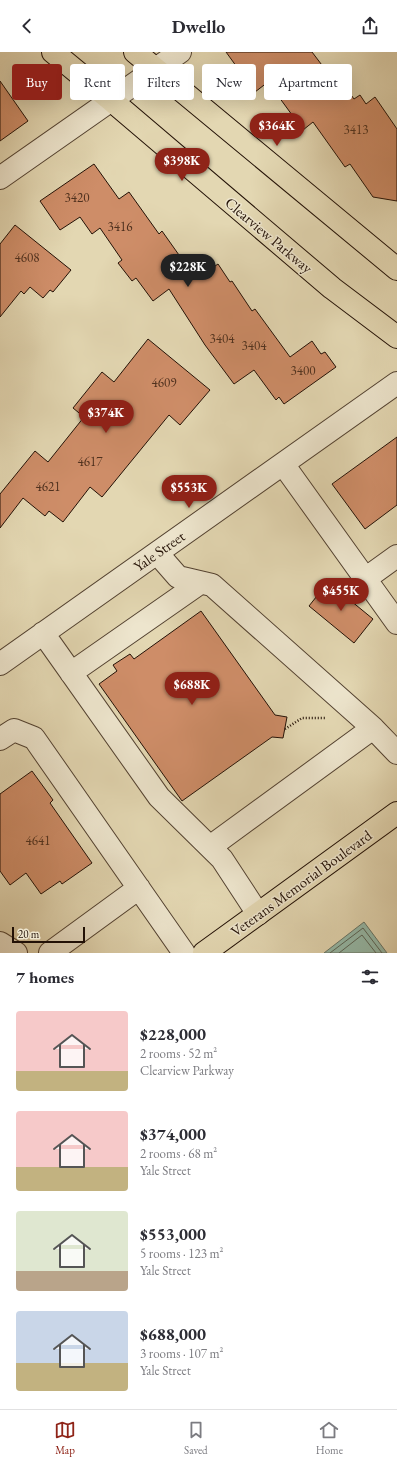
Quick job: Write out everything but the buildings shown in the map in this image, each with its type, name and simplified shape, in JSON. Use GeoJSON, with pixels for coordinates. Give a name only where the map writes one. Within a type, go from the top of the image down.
{"type":"FeatureCollection","features":[{"type":"Feature","properties":{"kind":"main road","name":"Clearview Parkway"},"geometry":{"type":"LineString","coordinates":[[53,52],[70,66]]}},
{"type":"Feature","properties":{"kind":"main road"},"geometry":{"type":"LineString","coordinates":[[135,52],[150,64]]}},
{"type":"Feature","properties":{"kind":"main road","name":"Clearview Parkway"},"geometry":{"type":"LineString","coordinates":[[112,100],[332,288],[397,337]]}},
{"type":"Feature","properties":{"kind":"main road"},"geometry":{"type":"LineString","coordinates":[[193,100],[397,269]]}},
{"type":"Feature","properties":{"kind":"main road","name":"Veterans Memorial Boulevard"},"geometry":{"type":"LineString","coordinates":[[204,953],[397,813]]}},
{"type":"Feature","properties":{"kind":"street"},"geometry":{"type":"LineString","coordinates":[[163,64],[180,52]]}},
{"type":"Feature","properties":{"kind":"street"},"geometry":{"type":"LineString","coordinates":[[0,178],[112,100]]}},
{"type":"Feature","properties":{"kind":"street","name":"Yale Street"},"geometry":{"type":"LineString","coordinates":[[0,664],[397,383]]}},
{"type":"Feature","properties":{"kind":"street"},"geometry":{"type":"LineString","coordinates":[[283,464],[397,623]]}},
{"type":"Feature","properties":{"kind":"street"},"geometry":{"type":"LineString","coordinates":[[157,553],[178,578],[212,585],[373,728],[397,753]]}},
{"type":"Feature","properties":{"kind":"street"},"geometry":{"type":"LineString","coordinates":[[365,579],[397,556]]}},
{"type":"Feature","properties":{"kind":"street"},"geometry":{"type":"LineString","coordinates":[[71,673],[200,583]]}},
{"type":"Feature","properties":{"kind":"street"},"geometry":{"type":"LineString","coordinates":[[43,633],[159,797],[222,859],[258,914]]}},
{"type":"Feature","properties":{"kind":"street"},"geometry":{"type":"LineString","coordinates":[[210,847],[373,728]]}},
{"type":"Feature","properties":{"kind":"street"},"geometry":{"type":"LineString","coordinates":[[0,740],[14,730],[34,738],[184,953]]}},
{"type":"Feature","properties":{"kind":"street"},"geometry":{"type":"LineString","coordinates":[[50,953],[139,888]]}},
{"type":"Feature","properties":{"kind":"street"},"geometry":{"type":"LineString","coordinates":[[0,943],[16,953]]}},
{"type":"Feature","properties":{"kind":"water"},"geometry":{"type":"Polygon","coordinates":[[[364,922],[387,953],[324,953],[364,922]]]}}]}
